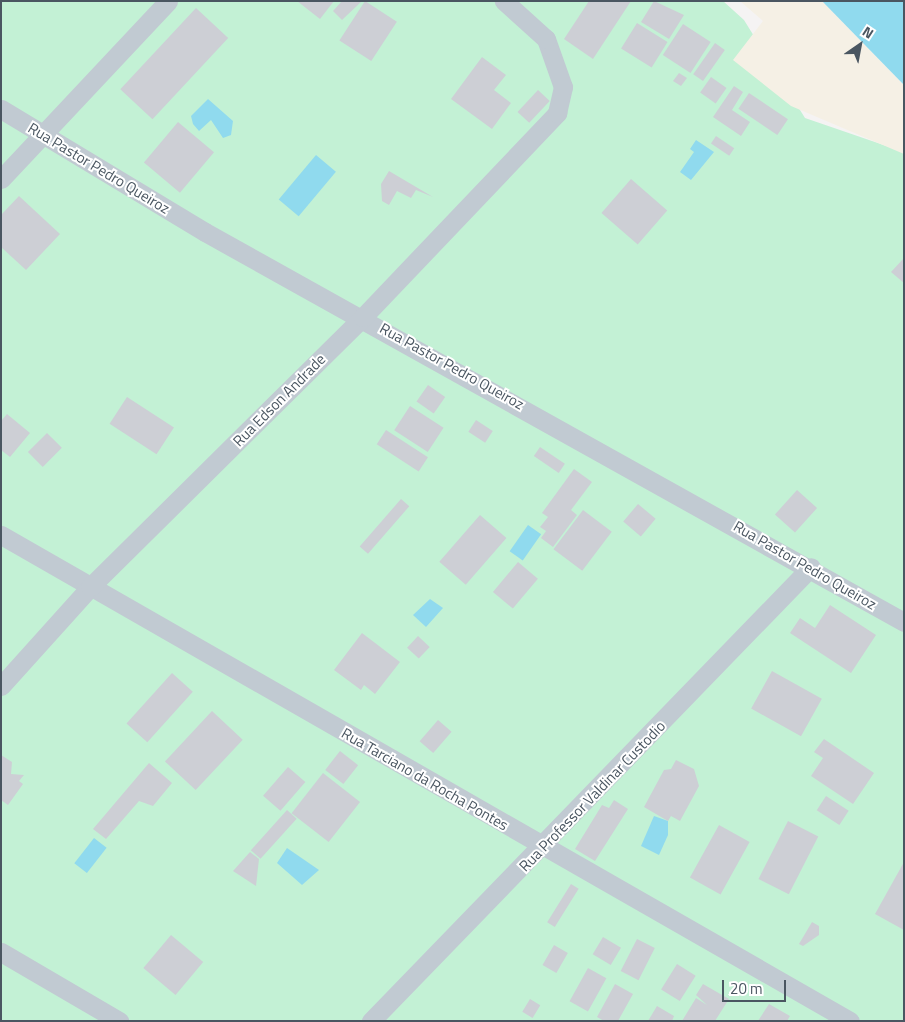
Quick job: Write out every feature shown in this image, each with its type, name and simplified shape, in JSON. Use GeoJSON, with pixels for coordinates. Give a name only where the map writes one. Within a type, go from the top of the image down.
{"type":"FeatureCollection","features":[{"type":"Feature","properties":{"kind":"street"},"geometry":{"type":"LineString","coordinates":[[1,179],[168,1]]}},
{"type":"Feature","properties":{"kind":"street","name":"Rua Edson Andrade"},"geometry":{"type":"LineString","coordinates":[[1,686],[90,587],[363,316],[557,113],[563,87],[546,39],[504,1]]}},
{"type":"Feature","properties":{"kind":"street","name":"Rua Pastor Pedro Queiroz"},"geometry":{"type":"LineString","coordinates":[[1,110],[205,232],[363,316],[811,567],[904,622]]}},
{"type":"Feature","properties":{"kind":"street","name":"Rua Tarciano da Rocha Pontes"},"geometry":{"type":"LineString","coordinates":[[1,535],[543,848],[850,1021]]}},
{"type":"Feature","properties":{"kind":"street","name":"Rua Professor Valdinar Custodio"},"geometry":{"type":"LineString","coordinates":[[371,1021],[543,848],[811,567]]}},
{"type":"Feature","properties":{"kind":"street"},"geometry":{"type":"LineString","coordinates":[[1,952],[119,1021]]}},
{"type":"Feature","properties":{"kind":"green space"},"geometry":{"type":"Polygon","coordinates":[[[1,1],[723,1],[744,20],[805,118],[904,152],[904,1021],[1,1021],[1,1]]]}},
{"type":"Feature","properties":{"kind":"sand"},"geometry":{"type":"Polygon","coordinates":[[[740,1],[822,1],[904,85],[904,154],[791,106],[733,60],[763,21],[740,1]]]}},
{"type":"Feature","properties":{"kind":"water"},"geometry":{"type":"Polygon","coordinates":[[[822,1],[904,1],[904,85],[822,1]]]}},
{"type":"Feature","properties":{"kind":"water"},"geometry":{"type":"Polygon","coordinates":[[[208,99],[233,121],[231,135],[223,138],[211,120],[199,131],[193,124],[191,116],[208,99]]]}},
{"type":"Feature","properties":{"kind":"water"},"geometry":{"type":"Polygon","coordinates":[[[696,140],[714,152],[691,180],[680,172],[694,152],[690,149],[696,140]]]}},
{"type":"Feature","properties":{"kind":"water"},"geometry":{"type":"Polygon","coordinates":[[[316,155],[336,172],[299,216],[279,199],[316,155]]]}},
{"type":"Feature","properties":{"kind":"water"},"geometry":{"type":"Polygon","coordinates":[[[528,525],[541,534],[523,560],[510,551],[528,525]]]}},
{"type":"Feature","properties":{"kind":"water"},"geometry":{"type":"Polygon","coordinates":[[[430,599],[443,608],[426,627],[413,615],[430,599]]]}},
{"type":"Feature","properties":{"kind":"water"},"geometry":{"type":"Polygon","coordinates":[[[654,816],[668,821],[668,835],[659,855],[641,846],[654,816]]]}},
{"type":"Feature","properties":{"kind":"water"},"geometry":{"type":"Polygon","coordinates":[[[94,838],[107,848],[87,873],[74,863],[94,838]]]}},
{"type":"Feature","properties":{"kind":"water"},"geometry":{"type":"Polygon","coordinates":[[[287,848],[319,870],[302,885],[277,863],[287,848]]]}},
{"type":"Feature","properties":{"kind":"building"},"geometry":{"type":"Polygon","coordinates":[[[297,1],[334,1],[320,19],[297,1]]]}},
{"type":"Feature","properties":{"kind":"building"},"geometry":{"type":"Polygon","coordinates":[[[342,1],[362,1],[342,20],[333,11],[342,1]]]}},
{"type":"Feature","properties":{"kind":"building"},"geometry":{"type":"Polygon","coordinates":[[[365,1],[397,22],[371,61],[339,40],[365,1]]]}},
{"type":"Feature","properties":{"kind":"building"},"geometry":{"type":"Polygon","coordinates":[[[589,1],[631,1],[593,59],[564,39],[589,1]]]}},
{"type":"Feature","properties":{"kind":"building"},"geometry":{"type":"Polygon","coordinates":[[[654,1],[684,15],[669,39],[641,22],[654,1]]]}},
{"type":"Feature","properties":{"kind":"building"},"geometry":{"type":"Polygon","coordinates":[[[196,8],[228,38],[152,119],[120,89],[196,8]]]}},
{"type":"Feature","properties":{"kind":"building"},"geometry":{"type":"Polygon","coordinates":[[[637,23],[668,42],[652,68],[621,48],[637,23]]]}},
{"type":"Feature","properties":{"kind":"building"},"geometry":{"type":"Polygon","coordinates":[[[683,24],[711,42],[691,73],[663,55],[683,24]]]}},
{"type":"Feature","properties":{"kind":"building"},"geometry":{"type":"Polygon","coordinates":[[[715,43],[725,50],[703,81],[693,74],[715,43]]]}},
{"type":"Feature","properties":{"kind":"building"},"geometry":{"type":"Polygon","coordinates":[[[482,57],[506,75],[494,90],[511,103],[492,129],[451,99],[482,57]]]}},
{"type":"Feature","properties":{"kind":"building"},"geometry":{"type":"Polygon","coordinates":[[[679,73],[687,78],[681,86],[673,81],[679,73]]]}},
{"type":"Feature","properties":{"kind":"building"},"geometry":{"type":"Polygon","coordinates":[[[711,77],[727,88],[716,103],[700,93],[711,77]]]}},
{"type":"Feature","properties":{"kind":"building"},"geometry":{"type":"Polygon","coordinates":[[[734,86],[743,92],[732,110],[750,122],[741,136],[713,117],[734,86]]]}},
{"type":"Feature","properties":{"kind":"building"},"geometry":{"type":"Polygon","coordinates":[[[538,90],[550,101],[529,123],[518,112],[538,90]]]}},
{"type":"Feature","properties":{"kind":"building"},"geometry":{"type":"Polygon","coordinates":[[[749,93],[788,119],[777,135],[738,109],[749,93]]]}},
{"type":"Feature","properties":{"kind":"building"},"geometry":{"type":"Polygon","coordinates":[[[178,122],[214,152],[180,193],[144,163],[178,122]]]}},
{"type":"Feature","properties":{"kind":"building"},"geometry":{"type":"Polygon","coordinates":[[[716,136],[734,148],[729,156],[711,143],[716,136]]]}},
{"type":"Feature","properties":{"kind":"building"},"geometry":{"type":"Polygon","coordinates":[[[389,171],[433,197],[416,190],[411,198],[397,191],[389,205],[382,201],[381,184],[389,171]]]}},
{"type":"Feature","properties":{"kind":"building"},"geometry":{"type":"Polygon","coordinates":[[[631,179],[667,210],[638,244],[601,213],[631,179]]]}},
{"type":"Feature","properties":{"kind":"building"},"geometry":{"type":"Polygon","coordinates":[[[19,196],[60,234],[26,270],[1,247],[1,215],[19,196]]]}},
{"type":"Feature","properties":{"kind":"building"},"geometry":{"type":"Polygon","coordinates":[[[904,258],[904,283],[891,272],[904,258]]]}},
{"type":"Feature","properties":{"kind":"building"},"geometry":{"type":"Polygon","coordinates":[[[428,385],[445,397],[434,413],[417,401],[428,385]]]}},
{"type":"Feature","properties":{"kind":"building"},"geometry":{"type":"Polygon","coordinates":[[[127,397],[174,427],[157,454],[110,424],[127,397]]]}},
{"type":"Feature","properties":{"kind":"building"},"geometry":{"type":"Polygon","coordinates":[[[410,406],[444,428],[428,452],[394,430],[410,406]]]}},
{"type":"Feature","properties":{"kind":"building"},"geometry":{"type":"Polygon","coordinates":[[[7,414],[30,433],[10,457],[1,450],[1,421],[7,414]]]}},
{"type":"Feature","properties":{"kind":"building"},"geometry":{"type":"Polygon","coordinates":[[[476,420],[493,431],[485,443],[468,432],[476,420]]]}},
{"type":"Feature","properties":{"kind":"building"},"geometry":{"type":"Polygon","coordinates":[[[386,430],[428,457],[419,471],[377,444],[386,430]]]}},
{"type":"Feature","properties":{"kind":"building"},"geometry":{"type":"Polygon","coordinates":[[[47,433],[62,448],[43,467],[28,452],[47,433]]]}},
{"type":"Feature","properties":{"kind":"building"},"geometry":{"type":"Polygon","coordinates":[[[540,447],[565,464],[559,473],[534,456],[540,447]]]}},
{"type":"Feature","properties":{"kind":"building"},"geometry":{"type":"Polygon","coordinates":[[[574,469],[592,482],[571,510],[577,515],[553,547],[541,538],[546,531],[540,527],[548,517],[542,513],[574,469]]]}},
{"type":"Feature","properties":{"kind":"building"},"geometry":{"type":"Polygon","coordinates":[[[797,490],[817,508],[795,533],[775,515],[797,490]]]}},
{"type":"Feature","properties":{"kind":"building"},"geometry":{"type":"Polygon","coordinates":[[[401,499],[409,506],[368,554],[360,547],[401,499]]]}},
{"type":"Feature","properties":{"kind":"building"},"geometry":{"type":"Polygon","coordinates":[[[638,504],[656,519],[641,536],[623,522],[638,504]]]}},
{"type":"Feature","properties":{"kind":"building"},"geometry":{"type":"Polygon","coordinates":[[[583,510],[612,532],[582,571],[554,549],[583,510]]]}},
{"type":"Feature","properties":{"kind":"building"},"geometry":{"type":"Polygon","coordinates":[[[480,515],[506,538],[466,585],[439,562],[480,515]]]}},
{"type":"Feature","properties":{"kind":"building"},"geometry":{"type":"Polygon","coordinates":[[[518,562],[538,579],[513,609],[493,592],[518,562]]]}},
{"type":"Feature","properties":{"kind":"building"},"geometry":{"type":"Polygon","coordinates":[[[830,605],[876,635],[851,673],[790,633],[800,618],[815,628],[830,605]]]}},
{"type":"Feature","properties":{"kind":"building"},"geometry":{"type":"Polygon","coordinates":[[[362,633],[400,662],[375,694],[364,685],[361,690],[334,670],[362,633]]]}},
{"type":"Feature","properties":{"kind":"building"},"geometry":{"type":"Polygon","coordinates":[[[418,636],[430,647],[419,659],[407,648],[418,636]]]}},
{"type":"Feature","properties":{"kind":"building"},"geometry":{"type":"Polygon","coordinates":[[[772,671],[822,699],[801,736],[751,709],[772,671]]]}},
{"type":"Feature","properties":{"kind":"building"},"geometry":{"type":"Polygon","coordinates":[[[172,673],[193,692],[147,742],[126,724],[172,673]]]}},
{"type":"Feature","properties":{"kind":"building"},"geometry":{"type":"Polygon","coordinates":[[[212,711],[243,740],[196,790],[165,761],[212,711]]]}},
{"type":"Feature","properties":{"kind":"building"},"geometry":{"type":"Polygon","coordinates":[[[438,720],[452,732],[433,753],[420,741],[438,720]]]}},
{"type":"Feature","properties":{"kind":"building"},"geometry":{"type":"Polygon","coordinates":[[[824,739],[874,773],[853,804],[811,776],[823,758],[814,752],[824,739]]]}},
{"type":"Feature","properties":{"kind":"building"},"geometry":{"type":"Polygon","coordinates":[[[340,751],[358,765],[343,784],[325,770],[340,751]]]}},
{"type":"Feature","properties":{"kind":"building"},"geometry":{"type":"Polygon","coordinates":[[[1,755],[12,762],[11,774],[24,775],[19,781],[23,784],[8,805],[1,800],[1,755]]]}},
{"type":"Feature","properties":{"kind":"building"},"geometry":{"type":"Polygon","coordinates":[[[676,760],[694,769],[699,786],[680,821],[671,816],[668,821],[644,807],[664,770],[671,769],[676,760]]]}},
{"type":"Feature","properties":{"kind":"building"},"geometry":{"type":"Polygon","coordinates":[[[149,763],[172,783],[153,806],[139,801],[106,839],[93,829],[149,763]]]}},
{"type":"Feature","properties":{"kind":"building"},"geometry":{"type":"Polygon","coordinates":[[[288,767],[305,782],[280,811],[263,796],[288,767]]]}},
{"type":"Feature","properties":{"kind":"building"},"geometry":{"type":"Polygon","coordinates":[[[323,773],[360,802],[329,842],[292,813],[323,773]]]}},
{"type":"Feature","properties":{"kind":"building"},"geometry":{"type":"Polygon","coordinates":[[[826,796],[849,811],[839,825],[817,810],[826,796]]]}},
{"type":"Feature","properties":{"kind":"building"},"geometry":{"type":"Polygon","coordinates":[[[614,800],[628,809],[595,861],[575,849],[602,805],[609,808],[614,800]]]}},
{"type":"Feature","properties":{"kind":"building"},"geometry":{"type":"Polygon","coordinates":[[[287,810],[297,819],[261,859],[251,850],[287,810]]]}},
{"type":"Feature","properties":{"kind":"building"},"geometry":{"type":"Polygon","coordinates":[[[788,821],[818,836],[789,894],[758,879],[788,821]]]}},
{"type":"Feature","properties":{"kind":"building"},"geometry":{"type":"Polygon","coordinates":[[[719,825],[750,842],[721,894],[690,877],[719,825]]]}},
{"type":"Feature","properties":{"kind":"building"},"geometry":{"type":"Polygon","coordinates":[[[250,852],[259,859],[256,886],[233,871],[250,852]]]}},
{"type":"Feature","properties":{"kind":"building"},"geometry":{"type":"Polygon","coordinates":[[[904,862],[904,930],[875,914],[904,862]]]}},
{"type":"Feature","properties":{"kind":"building"},"geometry":{"type":"Polygon","coordinates":[[[571,884],[579,889],[555,927],[547,922],[571,884]]]}},
{"type":"Feature","properties":{"kind":"building"},"geometry":{"type":"Polygon","coordinates":[[[812,922],[819,926],[819,935],[803,946],[799,944],[812,922]]]}},
{"type":"Feature","properties":{"kind":"building"},"geometry":{"type":"Polygon","coordinates":[[[171,935],[203,962],[176,995],[143,968],[171,935]]]}},
{"type":"Feature","properties":{"kind":"building"},"geometry":{"type":"Polygon","coordinates":[[[603,937],[621,948],[611,965],[593,954],[603,937]]]}},
{"type":"Feature","properties":{"kind":"building"},"geometry":{"type":"Polygon","coordinates":[[[637,939],[655,948],[638,980],[621,971],[637,939]]]}},
{"type":"Feature","properties":{"kind":"building"},"geometry":{"type":"Polygon","coordinates":[[[554,945],[568,953],[556,973],[542,965],[554,945]]]}},
{"type":"Feature","properties":{"kind":"building"},"geometry":{"type":"Polygon","coordinates":[[[677,964],[696,976],[680,1001],[661,989],[677,964]]]}},
{"type":"Feature","properties":{"kind":"building"},"geometry":{"type":"Polygon","coordinates":[[[588,968],[606,978],[588,1011],[570,1001],[588,968]]]}},
{"type":"Feature","properties":{"kind":"building"},"geometry":{"type":"Polygon","coordinates":[[[615,984],[633,994],[618,1021],[604,1021],[597,1017],[615,984]]]}},
{"type":"Feature","properties":{"kind":"building"},"geometry":{"type":"Polygon","coordinates":[[[703,984],[729,999],[715,1021],[682,1021],[696,998],[707,1005],[696,995],[703,984]]]}},
{"type":"Feature","properties":{"kind":"building"},"geometry":{"type":"Polygon","coordinates":[[[530,999],[540,1005],[533,1018],[522,1012],[530,999]]]}},
{"type":"Feature","properties":{"kind":"building"},"geometry":{"type":"Polygon","coordinates":[[[769,1004],[790,1016],[787,1021],[758,1021],[769,1004]]]}},
{"type":"Feature","properties":{"kind":"building"},"geometry":{"type":"Polygon","coordinates":[[[657,1006],[674,1016],[672,1021],[648,1021],[657,1006]]]}}]}
